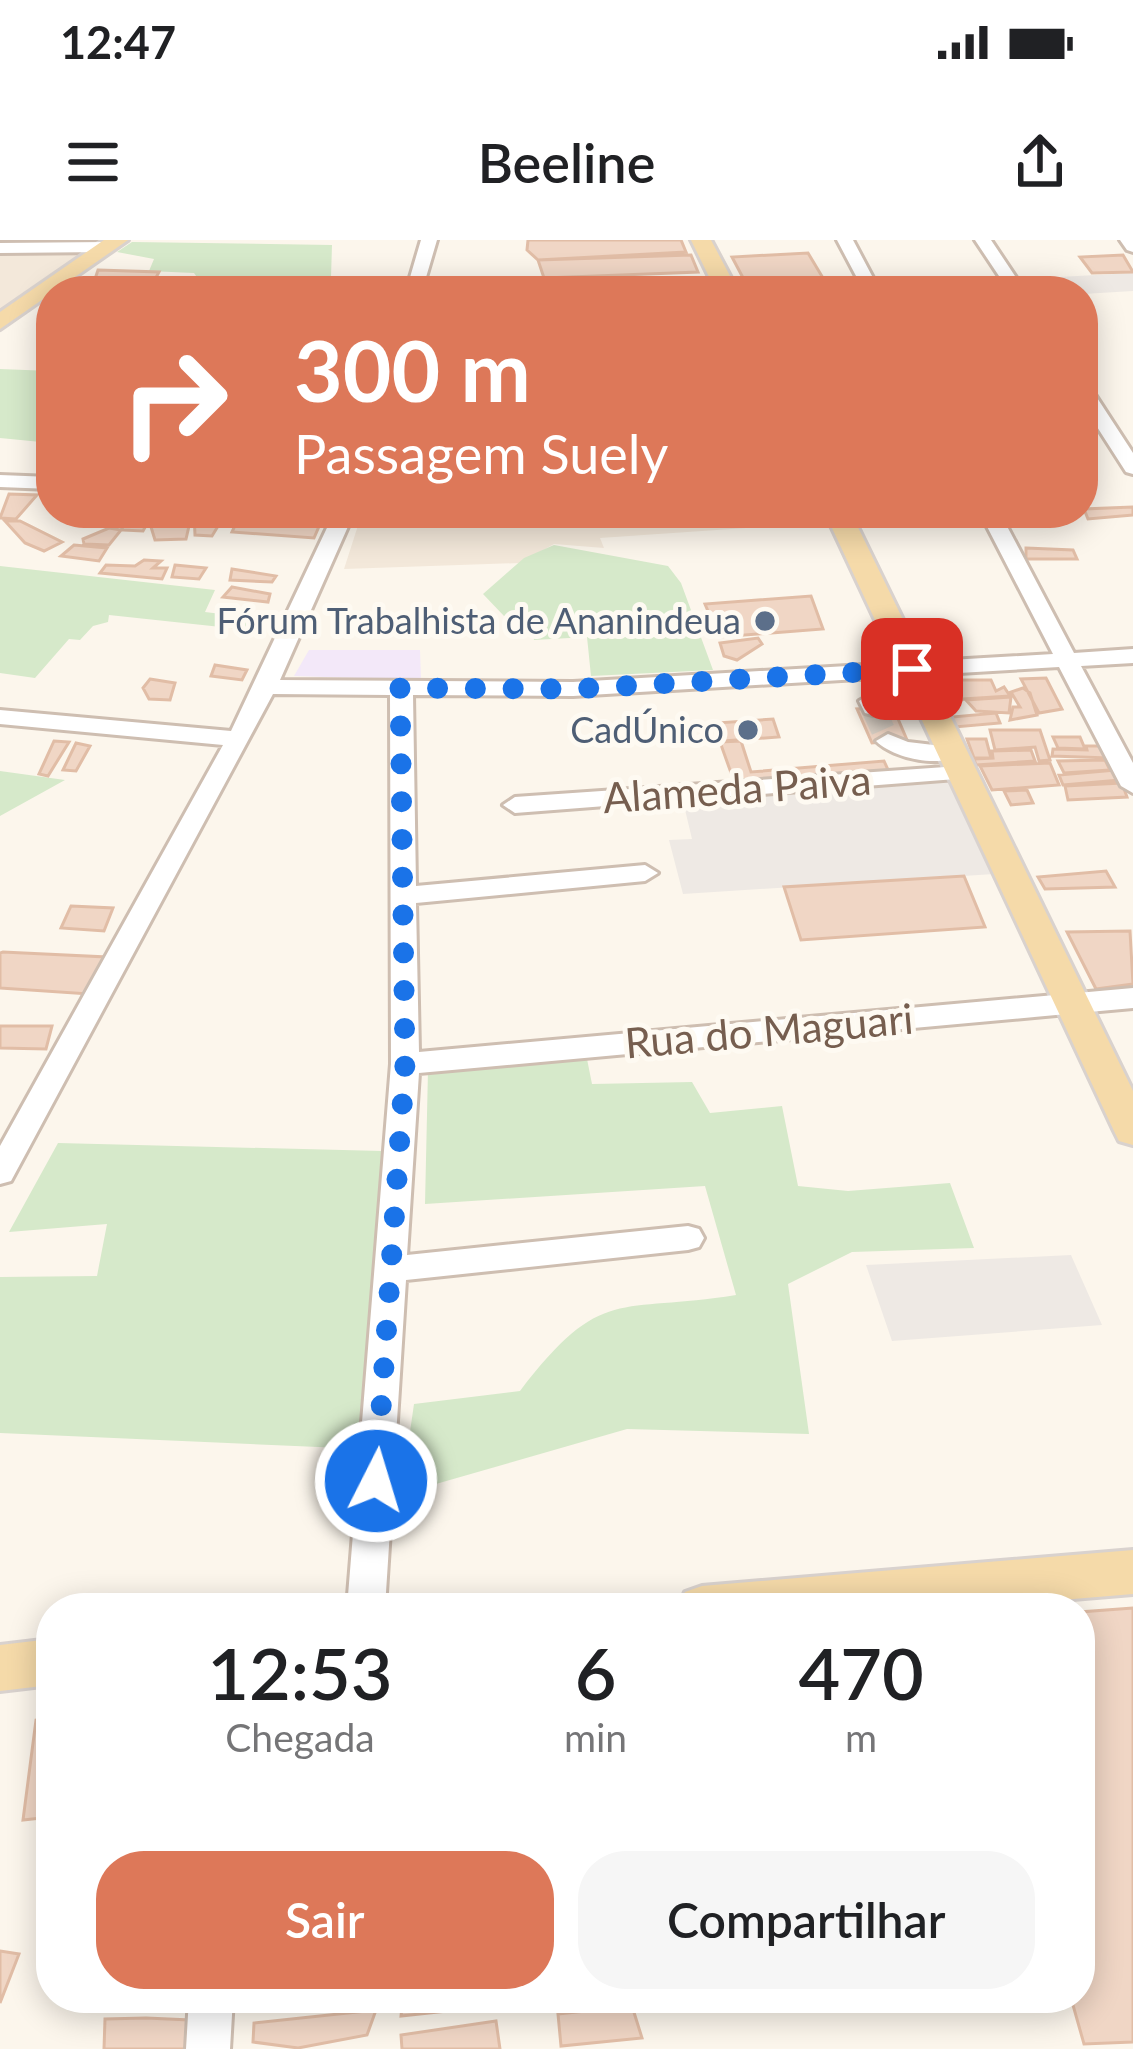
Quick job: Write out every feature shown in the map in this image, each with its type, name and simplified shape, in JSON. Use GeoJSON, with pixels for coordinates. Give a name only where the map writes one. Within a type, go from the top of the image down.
{"type":"FeatureCollection","features":[{"type":"Feature","properties":{"kind":"main road"},"geometry":{"type":"LineString","coordinates":[[701,240],[719,276]]}},
{"type":"Feature","properties":{"kind":"main road"},"geometry":{"type":"LineString","coordinates":[[66,276],[112,244]]}},
{"type":"Feature","properties":{"kind":"main road"},"geometry":{"type":"LineString","coordinates":[[0,322],[36,297]]}},
{"type":"Feature","properties":{"kind":"main road"},"geometry":{"type":"LineString","coordinates":[[845,528],[1133,1131]]}},
{"type":"Feature","properties":{"kind":"main road"},"geometry":{"type":"LineString","coordinates":[[882,1593],[1133,1572]]}},
{"type":"Feature","properties":{"kind":"main road"},"geometry":{"type":"LineString","coordinates":[[0,1667],[36,1663]]}},
{"type":"Feature","properties":{"kind":"street"},"geometry":{"type":"LineString","coordinates":[[418,276],[429,240]]}},
{"type":"Feature","properties":{"kind":"street"},"geometry":{"type":"LineString","coordinates":[[844,240],[864,276]]}},
{"type":"Feature","properties":{"kind":"street"},"geometry":{"type":"LineString","coordinates":[[983,240],[1007,276]]}},
{"type":"Feature","properties":{"kind":"street"},"geometry":{"type":"LineString","coordinates":[[0,248],[112,244]]}},
{"type":"Feature","properties":{"kind":"street"},"geometry":{"type":"LineString","coordinates":[[1098,423],[1133,422]]}},
{"type":"Feature","properties":{"kind":"street"},"geometry":{"type":"LineString","coordinates":[[1098,429],[1133,468]]}},
{"type":"Feature","properties":{"kind":"street"},"geometry":{"type":"LineString","coordinates":[[0,481],[36,482]]}},
{"type":"Feature","properties":{"kind":"street"},"geometry":{"type":"LineString","coordinates":[[0,1173],[265,687],[337,528]]}},
{"type":"Feature","properties":{"kind":"street"},"geometry":{"type":"LineString","coordinates":[[998,528],[1133,786]]}},
{"type":"Feature","properties":{"kind":"street"},"geometry":{"type":"LineString","coordinates":[[858,672],[872,705],[918,684],[1067,660],[1133,656]]}},
{"type":"Feature","properties":{"kind":"street"},"geometry":{"type":"LineString","coordinates":[[265,687],[573,689],[858,672],[918,684]]}},
{"type":"Feature","properties":{"kind":"street"},"geometry":{"type":"LineString","coordinates":[[367,1593],[405,1064],[400,688]]}},
{"type":"Feature","properties":{"kind":"street"},"geometry":{"type":"LineString","coordinates":[[0,717],[236,739]]}},
{"type":"Feature","properties":{"kind":"street"},"geometry":{"type":"LineString","coordinates":[[888,741],[955,763]]}},
{"type":"Feature","properties":{"kind":"street","name":"Alameda Paiva"},"geometry":{"type":"LineString","coordinates":[[514,805],[955,763]]}},
{"type":"Feature","properties":{"kind":"street"},"geometry":{"type":"LineString","coordinates":[[404,896],[645,873]]}},
{"type":"Feature","properties":{"kind":"street","name":"Rua do Maguari"},"geometry":{"type":"LineString","coordinates":[[405,1064],[1133,998]]}},
{"type":"Feature","properties":{"kind":"street"},"geometry":{"type":"LineString","coordinates":[[393,1268],[688,1238]]}},
{"type":"Feature","properties":{"kind":"street"},"geometry":{"type":"LineString","coordinates":[[208,2049],[210,2013]]}},
{"type":"Feature","properties":{"kind":"shaded area"},"geometry":{"type":"Polygon","coordinates":[[[0,245],[102,245],[56,276],[36,276],[36,289],[0,313],[0,245]]]}},
{"type":"Feature","properties":{"kind":"shaded area"},"geometry":{"type":"Polygon","coordinates":[[[1133,273],[1133,291],[1098,293],[1098,276],[1077,276],[1133,273]]]}},
{"type":"Feature","properties":{"kind":"shaded area"},"geometry":{"type":"Polygon","coordinates":[[[357,528],[747,528],[600,538],[604,548],[554,544],[520,563],[344,569],[357,528]]]}},
{"type":"Feature","properties":{"kind":"shaded area"},"geometry":{"type":"Polygon","coordinates":[[[309,650],[420,650],[421,680],[294,676],[309,650]]]}},
{"type":"Feature","properties":{"kind":"shaded area"},"geometry":{"type":"Polygon","coordinates":[[[951,780],[994,874],[683,894],[669,840],[692,839],[682,797],[951,780]]]}},
{"type":"Feature","properties":{"kind":"shaded area"},"geometry":{"type":"Polygon","coordinates":[[[1071,1255],[1102,1325],[892,1341],[866,1265],[1071,1255]]]}},
{"type":"Feature","properties":{"kind":"green space"},"geometry":{"type":"Polygon","coordinates":[[[132,242],[332,245],[331,276],[196,276],[149,271],[154,259],[117,252],[132,242]]]}},
{"type":"Feature","properties":{"kind":"green space"},"geometry":{"type":"Polygon","coordinates":[[[0,369],[36,370],[36,442],[0,438],[0,369]]]}},
{"type":"Feature","properties":{"kind":"green space"},"geometry":{"type":"Polygon","coordinates":[[[554,545],[668,566],[681,583],[713,670],[591,676],[587,637],[534,640],[531,624],[504,616],[483,594],[524,558],[554,545]]]}},
{"type":"Feature","properties":{"kind":"green space"},"geometry":{"type":"Polygon","coordinates":[[[0,566],[215,590],[205,612],[263,619],[258,631],[109,615],[108,622],[93,626],[80,640],[69,639],[35,678],[0,673],[0,566]]]}},
{"type":"Feature","properties":{"kind":"green space"},"geometry":{"type":"Polygon","coordinates":[[[0,771],[65,780],[0,816],[0,771]]]}},
{"type":"Feature","properties":{"kind":"green space"},"geometry":{"type":"Polygon","coordinates":[[[587,1059],[592,1084],[692,1082],[710,1113],[782,1106],[798,1186],[848,1191],[950,1183],[974,1248],[852,1252],[788,1284],[809,1434],[627,1429],[401,1494],[414,1404],[520,1391],[572,1334],[614,1310],[736,1295],[705,1186],[425,1204],[428,1070],[587,1059]]]}},
{"type":"Feature","properties":{"kind":"green space"},"geometry":{"type":"Polygon","coordinates":[[[58,1143],[382,1151],[365,1449],[0,1433],[0,1277],[97,1276],[107,1224],[9,1232],[58,1143]]]}},
{"type":"Feature","properties":{"kind":"building"},"geometry":{"type":"Polygon","coordinates":[[[528,240],[681,240],[686,252],[538,260],[527,250],[528,240]]]}},
{"type":"Feature","properties":{"kind":"building"},"geometry":{"type":"Polygon","coordinates":[[[808,253],[822,276],[742,276],[732,257],[808,253]]]}},
{"type":"Feature","properties":{"kind":"building"},"geometry":{"type":"Polygon","coordinates":[[[691,255],[698,272],[543,276],[538,260],[691,255]]]}},
{"type":"Feature","properties":{"kind":"building"},"geometry":{"type":"Polygon","coordinates":[[[1123,255],[1133,272],[1092,273],[1080,257],[1123,255]]]}},
{"type":"Feature","properties":{"kind":"building"},"geometry":{"type":"Polygon","coordinates":[[[98,270],[159,272],[157,276],[96,276],[98,270]]]}},
{"type":"Feature","properties":{"kind":"building"},"geometry":{"type":"Polygon","coordinates":[[[9,494],[36,495],[16,519],[0,518],[9,494]]]}},
{"type":"Feature","properties":{"kind":"building"},"geometry":{"type":"Polygon","coordinates":[[[1133,507],[1133,515],[1098,518],[1098,508],[1133,507]]]}},
{"type":"Feature","properties":{"kind":"building"},"geometry":{"type":"Polygon","coordinates":[[[5,521],[20,521],[62,542],[44,551],[25,543],[5,521]]]}},
{"type":"Feature","properties":{"kind":"building"},"geometry":{"type":"Polygon","coordinates":[[[109,528],[121,530],[109,545],[84,544],[83,539],[109,528]]]}},
{"type":"Feature","properties":{"kind":"building"},"geometry":{"type":"Polygon","coordinates":[[[151,528],[189,528],[186,539],[155,540],[151,528]]]}},
{"type":"Feature","properties":{"kind":"building"},"geometry":{"type":"Polygon","coordinates":[[[195,528],[217,528],[212,536],[195,535],[195,528]]]}},
{"type":"Feature","properties":{"kind":"building"},"geometry":{"type":"Polygon","coordinates":[[[234,528],[318,528],[314,538],[232,532],[234,528]]]}},
{"type":"Feature","properties":{"kind":"building"},"geometry":{"type":"Polygon","coordinates":[[[74,545],[107,548],[99,561],[61,556],[74,545]]]}},
{"type":"Feature","properties":{"kind":"building"},"geometry":{"type":"Polygon","coordinates":[[[1026,548],[1073,550],[1077,559],[1026,559],[1026,548]]]}},
{"type":"Feature","properties":{"kind":"building"},"geometry":{"type":"Polygon","coordinates":[[[144,560],[161,561],[153,568],[167,568],[162,579],[100,573],[106,565],[135,566],[144,560]]]}},
{"type":"Feature","properties":{"kind":"building"},"geometry":{"type":"Polygon","coordinates":[[[175,565],[206,568],[199,579],[172,577],[175,565]]]}},
{"type":"Feature","properties":{"kind":"building"},"geometry":{"type":"Polygon","coordinates":[[[232,569],[276,576],[272,582],[230,580],[232,569]]]}},
{"type":"Feature","properties":{"kind":"building"},"geometry":{"type":"Polygon","coordinates":[[[232,587],[270,594],[268,602],[223,597],[232,587]]]}},
{"type":"Feature","properties":{"kind":"building","name":"Fórum Trabalhista de Ananindeua"},"geometry":{"type":"Polygon","coordinates":[[[811,596],[823,629],[719,637],[705,604],[811,596]]]}},
{"type":"Feature","properties":{"kind":"building"},"geometry":{"type":"Polygon","coordinates":[[[758,638],[762,644],[737,660],[724,656],[720,643],[758,638]]]}},
{"type":"Feature","properties":{"kind":"building"},"geometry":{"type":"Polygon","coordinates":[[[215,665],[247,670],[242,680],[211,676],[215,665]]]}},
{"type":"Feature","properties":{"kind":"building"},"geometry":{"type":"Polygon","coordinates":[[[1046,678],[1062,709],[1039,713],[1021,679],[1046,678]]]}},
{"type":"Feature","properties":{"kind":"building"},"geometry":{"type":"Polygon","coordinates":[[[150,679],[175,683],[170,700],[149,699],[143,688],[150,679]]]}},
{"type":"Feature","properties":{"kind":"building"},"geometry":{"type":"Polygon","coordinates":[[[936,680],[991,680],[996,691],[1004,687],[1010,696],[947,700],[936,680]]]}},
{"type":"Feature","properties":{"kind":"building"},"geometry":{"type":"Polygon","coordinates":[[[1023,688],[1030,693],[1037,715],[1010,720],[1013,707],[1020,707],[1011,692],[1023,688]]]}},
{"type":"Feature","properties":{"kind":"building"},"geometry":{"type":"Polygon","coordinates":[[[1011,697],[1009,713],[976,711],[966,700],[1011,697]]]}},
{"type":"Feature","properties":{"kind":"building"},"geometry":{"type":"Polygon","coordinates":[[[893,707],[907,740],[872,743],[857,709],[893,707]]]}},
{"type":"Feature","properties":{"kind":"building"},"geometry":{"type":"Polygon","coordinates":[[[996,713],[1000,723],[955,727],[952,717],[996,713]]]}},
{"type":"Feature","properties":{"kind":"building","name":"CadÚnico"},"geometry":{"type":"Polygon","coordinates":[[[773,719],[779,737],[723,741],[716,723],[773,719]]]}},
{"type":"Feature","properties":{"kind":"building"},"geometry":{"type":"Polygon","coordinates":[[[990,730],[1040,730],[1050,760],[1039,761],[1035,747],[995,750],[990,730]]]}},
{"type":"Feature","properties":{"kind":"building"},"geometry":{"type":"Polygon","coordinates":[[[1053,737],[1080,737],[1085,749],[1058,748],[1053,737]]]}},
{"type":"Feature","properties":{"kind":"building"},"geometry":{"type":"Polygon","coordinates":[[[967,739],[986,739],[991,758],[974,758],[967,739]]]}},
{"type":"Feature","properties":{"kind":"building"},"geometry":{"type":"Polygon","coordinates":[[[54,741],[69,742],[48,776],[39,774],[54,741]]]}},
{"type":"Feature","properties":{"kind":"building"},"geometry":{"type":"Polygon","coordinates":[[[741,741],[751,772],[884,761],[889,772],[735,784],[720,742],[741,741]]]}},
{"type":"Feature","properties":{"kind":"building"},"geometry":{"type":"Polygon","coordinates":[[[76,743],[90,746],[76,771],[63,770],[76,743]]]}},
{"type":"Feature","properties":{"kind":"building"},"geometry":{"type":"Polygon","coordinates":[[[1086,746],[1104,746],[1109,758],[1052,756],[1053,749],[1087,750],[1086,746]]]}},
{"type":"Feature","properties":{"kind":"building"},"geometry":{"type":"Polygon","coordinates":[[[1031,750],[1035,761],[976,765],[974,759],[993,758],[992,751],[1031,750]]]}},
{"type":"Feature","properties":{"kind":"building"},"geometry":{"type":"Polygon","coordinates":[[[1105,760],[1110,770],[1064,773],[1058,761],[1105,760]]]}},
{"type":"Feature","properties":{"kind":"building"},"geometry":{"type":"Polygon","coordinates":[[[1050,763],[1059,785],[992,790],[980,766],[1050,763]]]}},
{"type":"Feature","properties":{"kind":"building"},"geometry":{"type":"Polygon","coordinates":[[[1116,770],[1120,780],[1063,785],[1059,775],[1116,770]]]}},
{"type":"Feature","properties":{"kind":"building"},"geometry":{"type":"Polygon","coordinates":[[[1122,783],[1127,797],[1068,800],[1065,786],[1122,783]]]}},
{"type":"Feature","properties":{"kind":"building"},"geometry":{"type":"Polygon","coordinates":[[[1027,790],[1033,803],[1011,805],[1004,791],[1027,790]]]}},
{"type":"Feature","properties":{"kind":"building"},"geometry":{"type":"Polygon","coordinates":[[[1106,871],[1115,887],[1045,889],[1038,877],[1106,871]]]}},
{"type":"Feature","properties":{"kind":"building"},"geometry":{"type":"Polygon","coordinates":[[[964,876],[985,927],[801,940],[784,887],[964,876]]]}},
{"type":"Feature","properties":{"kind":"building"},"geometry":{"type":"Polygon","coordinates":[[[71,906],[113,908],[104,931],[61,928],[71,906]]]}},
{"type":"Feature","properties":{"kind":"building"},"geometry":{"type":"Polygon","coordinates":[[[1130,931],[1133,984],[1096,989],[1067,932],[1130,931]]]}},
{"type":"Feature","properties":{"kind":"building"},"geometry":{"type":"Polygon","coordinates":[[[0,953],[106,957],[89,994],[0,988],[0,953]]]}},
{"type":"Feature","properties":{"kind":"building"},"geometry":{"type":"Polygon","coordinates":[[[0,1026],[52,1026],[46,1049],[0,1048],[0,1026]]]}},
{"type":"Feature","properties":{"kind":"building"},"geometry":{"type":"Polygon","coordinates":[[[1133,1608],[1133,2042],[1084,2044],[1075,2013],[1095,2013],[1095,1611],[1133,1608]]]}},
{"type":"Feature","properties":{"kind":"building"},"geometry":{"type":"Polygon","coordinates":[[[36,1720],[36,1819],[23,1820],[36,1720]]]}},
{"type":"Feature","properties":{"kind":"building"},"geometry":{"type":"Polygon","coordinates":[[[0,1951],[19,1954],[0,2003],[0,1951]]]}},
{"type":"Feature","properties":{"kind":"building"},"geometry":{"type":"Polygon","coordinates":[[[375,2013],[367,2035],[298,2048],[253,2042],[254,2023],[375,2013]]]}},
{"type":"Feature","properties":{"kind":"building"},"geometry":{"type":"Polygon","coordinates":[[[634,2013],[642,2038],[561,2046],[558,2014],[634,2013]]]}},
{"type":"Feature","properties":{"kind":"building"},"geometry":{"type":"Polygon","coordinates":[[[105,2019],[190,2020],[191,2049],[104,2049],[105,2019]]]}},
{"type":"Feature","properties":{"kind":"building"},"geometry":{"type":"Polygon","coordinates":[[[496,2021],[500,2049],[402,2049],[401,2035],[496,2021]]]}},
{"type":"Feature","properties":{"kind":"tunnel"},"geometry":{"type":"LineString","coordinates":[[873,708],[888,741]]}},
{"type":"Feature","properties":{"kind":"place","name":"Fórum Trabalhista de Ananindeua"},"geometry":{"type":"Point","coordinates":[765,621]}},
{"type":"Feature","properties":{"kind":"place","name":"CadÚnico"},"geometry":{"type":"Point","coordinates":[748,730]}},
{"type":"Feature","properties":{"kind":"route"},"geometry":{"type":"LineString","coordinates":[[376,1481],[405,1064],[400,688],[573,689],[912,669]]}}]}
